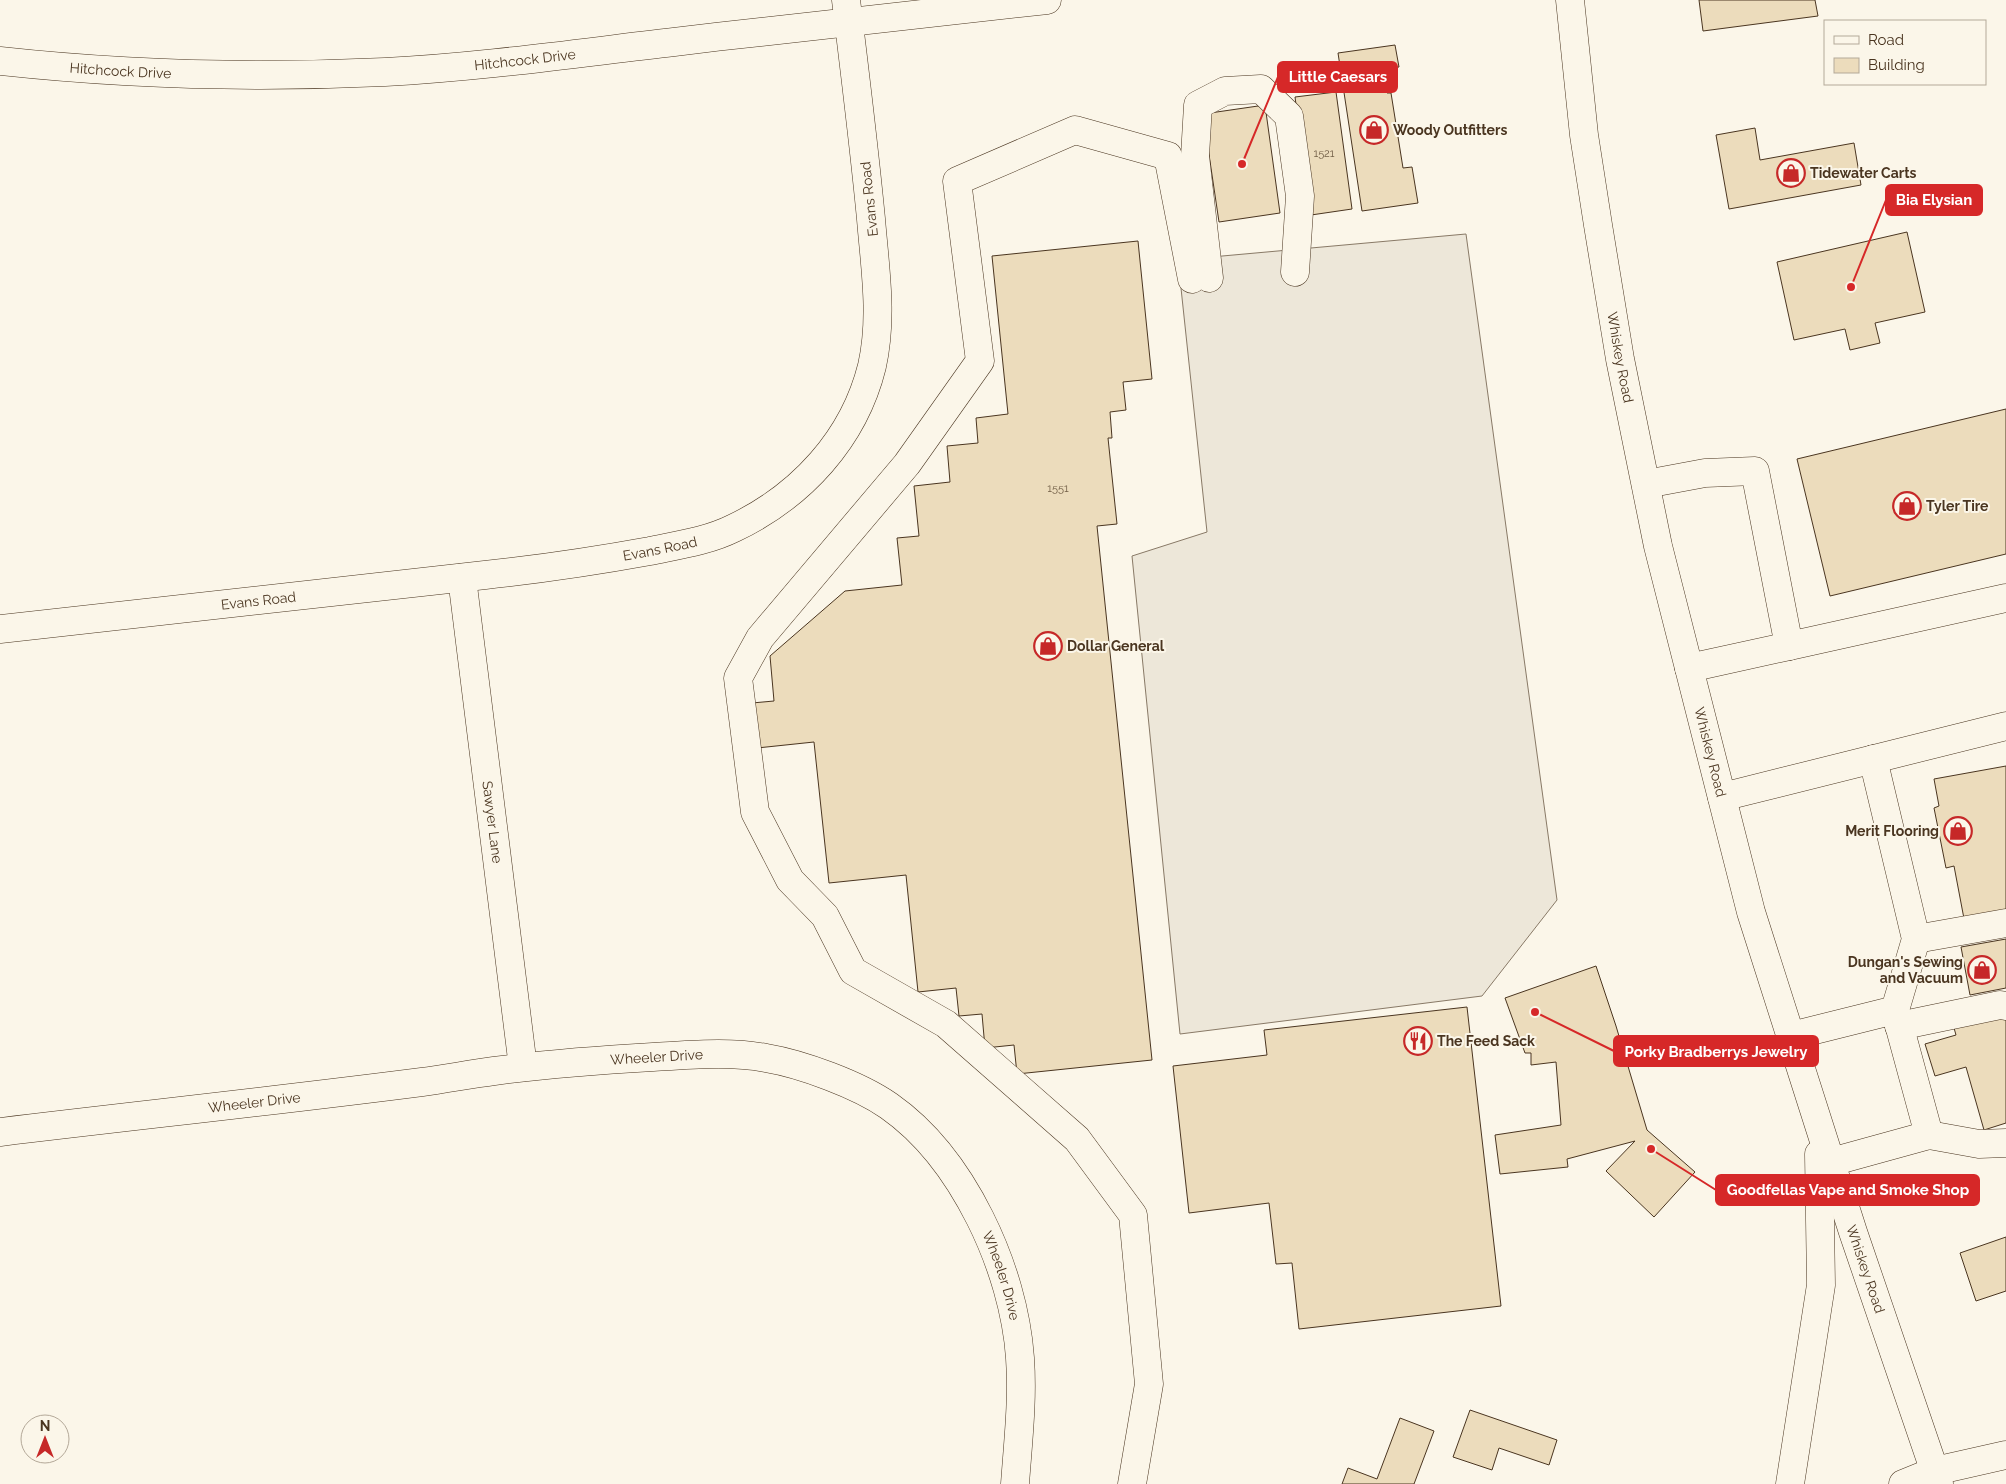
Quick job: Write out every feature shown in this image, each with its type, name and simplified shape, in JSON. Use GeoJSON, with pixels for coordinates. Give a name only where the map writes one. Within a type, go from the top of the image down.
{"type":"FeatureCollection","features":[{"type":"Feature","properties":{"kind":"street","name":"Hitchcock Drive"},"geometry":{"type":"LineString","coordinates":[[0,61],[64,68],[160,73],[310,74],[387,72],[481,65],[847,10],[1047,0]]}},
{"type":"Feature","properties":{"kind":"street","name":"Whiskey Road"},"geometry":{"type":"LineString","coordinates":[[1570,0],[1584,134],[1598,225],[1620,359],[1658,546],[1751,912],[1853,1232],[1937,1478]]}},
{"type":"Feature","properties":{"kind":"street","name":"Evans Road"},"geometry":{"type":"LineString","coordinates":[[0,629],[580,564],[696,542],[731,530],[763,513],[792,493],[818,467],[840,439],[860,400],[872,366],[878,332],[878,296],[867,181],[847,10]]}},
{"type":"Feature","properties":{"kind":"street"},"geometry":{"type":"LineString","coordinates":[[1132,1484],[1149,1384],[1133,1215],[1077,1139],[946,1024],[853,971],[825,916],[790,880],[755,812],[738,678],[760,638],[907,464],[980,361],[957,180],[1075,130],[1168,156],[1201,278],[1195,156],[1198,105],[1225,91],[1261,89],[1290,116],[1300,196],[1295,272]]}},
{"type":"Feature","properties":{"kind":"street"},"geometry":{"type":"LineString","coordinates":[[1646,484],[1705,472],[1755,471],[1789,646]]}},
{"type":"Feature","properties":{"kind":"street","name":"Sawyer Lane"},"geometry":{"type":"LineString","coordinates":[[462,578],[523,1068]]}},
{"type":"Feature","properties":{"kind":"street"},"geometry":{"type":"LineString","coordinates":[[1689,668],[2006,598]]}},
{"type":"Feature","properties":{"kind":"street"},"geometry":{"type":"LineString","coordinates":[[1722,796],[2006,726]]}},
{"type":"Feature","properties":{"kind":"street"},"geometry":{"type":"LineString","coordinates":[[1873,759],[1916,939],[1897,1018],[1929,1134]]}},
{"type":"Feature","properties":{"kind":"street"},"geometry":{"type":"LineString","coordinates":[[1916,939],[2006,923]]}},
{"type":"Feature","properties":{"kind":"street"},"geometry":{"type":"LineString","coordinates":[[1791,1036],[1897,1018],[2000,1004],[2006,1006]]}},
{"type":"Feature","properties":{"kind":"street","name":"Wheeler Drive"},"geometry":{"type":"LineString","coordinates":[[0,1132],[580,1062],[722,1054],[766,1058],[796,1065],[864,1090],[890,1106],[918,1129],[940,1154],[967,1196],[987,1234],[1002,1273],[1014,1313],[1020,1355],[1022,1397],[1014,1484]]}},
{"type":"Feature","properties":{"kind":"street"},"geometry":{"type":"LineString","coordinates":[[1790,1484],[1822,1285],[1819,1122]]}},
{"type":"Feature","properties":{"kind":"street"},"geometry":{"type":"LineString","coordinates":[[1831,1162],[1929,1134],[1979,1144],[2006,1143]]}},
{"type":"Feature","properties":{"kind":"street"},"geometry":{"type":"LineString","coordinates":[[1902,1484],[1937,1478],[2006,1455]]}},
{"type":"Feature","properties":{"kind":"shaded area"},"geometry":{"type":"Polygon","coordinates":[[[1466,234],[1557,900],[1482,996],[1180,1034],[1132,556],[1207,532],[1178,260],[1466,234]]]}},
{"type":"Feature","properties":{"kind":"building"},"geometry":{"type":"Polygon","coordinates":[[[1699,0],[1815,0],[1818,16],[1703,31],[1699,0]]]}},
{"type":"Feature","properties":{"kind":"building","name":"Woody Outfitters"},"geometry":{"type":"Polygon","coordinates":[[[1395,45],[1399,67],[1383,69],[1387,93],[1391,93],[1403,168],[1412,167],[1418,203],[1362,211],[1338,53],[1395,45]]]}},
{"type":"Feature","properties":{"kind":"building"},"geometry":{"type":"Polygon","coordinates":[[[1336,92],[1352,209],[1311,215],[1295,97],[1336,92]]]}},
{"type":"Feature","properties":{"kind":"building"},"geometry":{"type":"Polygon","coordinates":[[[1265,105],[1280,213],[1219,222],[1203,114],[1265,105]]]}},
{"type":"Feature","properties":{"kind":"building","name":"Tidewater Carts"},"geometry":{"type":"Polygon","coordinates":[[[1755,128],[1760,160],[1854,143],[1861,185],[1729,209],[1716,135],[1755,128]]]}},
{"type":"Feature","properties":{"kind":"building"},"geometry":{"type":"Polygon","coordinates":[[[1907,232],[1925,312],[1875,323],[1880,343],[1850,350],[1845,329],[1794,340],[1777,262],[1907,232]]]}},
{"type":"Feature","properties":{"kind":"building"},"geometry":{"type":"Polygon","coordinates":[[[1138,241],[1152,379],[1123,382],[1126,410],[1110,412],[1112,438],[1108,438],[1117,524],[1097,526],[1152,1060],[1017,1074],[1014,1045],[985,1048],[982,1014],[959,1016],[956,988],[918,992],[906,875],[829,883],[814,742],[757,748],[752,703],[774,701],[770,656],[845,591],[902,585],[897,538],[919,536],[914,486],[950,482],[947,446],[978,443],[976,418],[1008,414],[992,256],[1138,241]]]}},
{"type":"Feature","properties":{"kind":"building","name":"Tyler Tire"},"geometry":{"type":"Polygon","coordinates":[[[2006,409],[2006,554],[1830,596],[1797,459],[2006,409]]]}},
{"type":"Feature","properties":{"kind":"building"},"geometry":{"type":"Polygon","coordinates":[[[2006,766],[2006,916],[1965,924],[1954,866],[1946,868],[1934,808],[1939,806],[1934,779],[2006,766]]]}},
{"type":"Feature","properties":{"kind":"building"},"geometry":{"type":"Polygon","coordinates":[[[2006,939],[2006,988],[1970,995],[1961,947],[2006,939]]]}},
{"type":"Feature","properties":{"kind":"building"},"geometry":{"type":"Polygon","coordinates":[[[1596,966],[1647,1130],[1695,1172],[1654,1217],[1606,1171],[1635,1141],[1567,1159],[1568,1167],[1500,1174],[1495,1135],[1561,1125],[1556,1062],[1531,1065],[1531,1053],[1525,1053],[1505,998],[1596,966]]]}},
{"type":"Feature","properties":{"kind":"building"},"geometry":{"type":"Polygon","coordinates":[[[1467,1007],[1501,1306],[1299,1329],[1292,1263],[1276,1264],[1269,1203],[1189,1213],[1173,1066],[1267,1055],[1264,1030],[1467,1007]]]}},
{"type":"Feature","properties":{"kind":"building"},"geometry":{"type":"Polygon","coordinates":[[[1990,1018],[2006,1019],[2006,1123],[1984,1130],[1966,1067],[1935,1076],[1925,1044],[1956,1035],[1954,1028],[1990,1018]]]}},
{"type":"Feature","properties":{"kind":"building"},"geometry":{"type":"Polygon","coordinates":[[[2006,1237],[2006,1291],[1976,1301],[1960,1253],[2006,1237]]]}},
{"type":"Feature","properties":{"kind":"building"},"geometry":{"type":"Polygon","coordinates":[[[1470,1410],[1557,1440],[1549,1465],[1499,1448],[1492,1470],[1453,1457],[1470,1410]]]}},
{"type":"Feature","properties":{"kind":"building"},"geometry":{"type":"Polygon","coordinates":[[[1400,1418],[1434,1431],[1414,1484],[1342,1484],[1348,1468],[1377,1479],[1400,1418]]]}},
{"type":"Feature","properties":{"kind":"place","name":"Woody Outfitters"},"geometry":{"type":"Point","coordinates":[1374,130]}},
{"type":"Feature","properties":{"kind":"place","name":"Little Caesars"},"geometry":{"type":"Point","coordinates":[1242,164]}},
{"type":"Feature","properties":{"kind":"place","name":"Tidewater Carts"},"geometry":{"type":"Point","coordinates":[1791,173]}},
{"type":"Feature","properties":{"kind":"place","name":"Bia Elysian"},"geometry":{"type":"Point","coordinates":[1851,287]}},
{"type":"Feature","properties":{"kind":"place","name":"Tyler Tire"},"geometry":{"type":"Point","coordinates":[1907,506]}},
{"type":"Feature","properties":{"kind":"place","name":"Dollar General"},"geometry":{"type":"Point","coordinates":[1048,646]}},
{"type":"Feature","properties":{"kind":"place","name":"Merit Flooring"},"geometry":{"type":"Point","coordinates":[1958,831]}},
{"type":"Feature","properties":{"kind":"place","name":"Dungan's Sewing and Vacuum"},"geometry":{"type":"Point","coordinates":[1982,970]}},
{"type":"Feature","properties":{"kind":"place","name":"Porky Bradberrys Jewelry"},"geometry":{"type":"Point","coordinates":[1535,1012]}},
{"type":"Feature","properties":{"kind":"place","name":"The Feed Sack"},"geometry":{"type":"Point","coordinates":[1418,1041]}},
{"type":"Feature","properties":{"kind":"place","name":"Goodfellas Vape and Smoke Shop"},"geometry":{"type":"Point","coordinates":[1651,1149]}}]}
